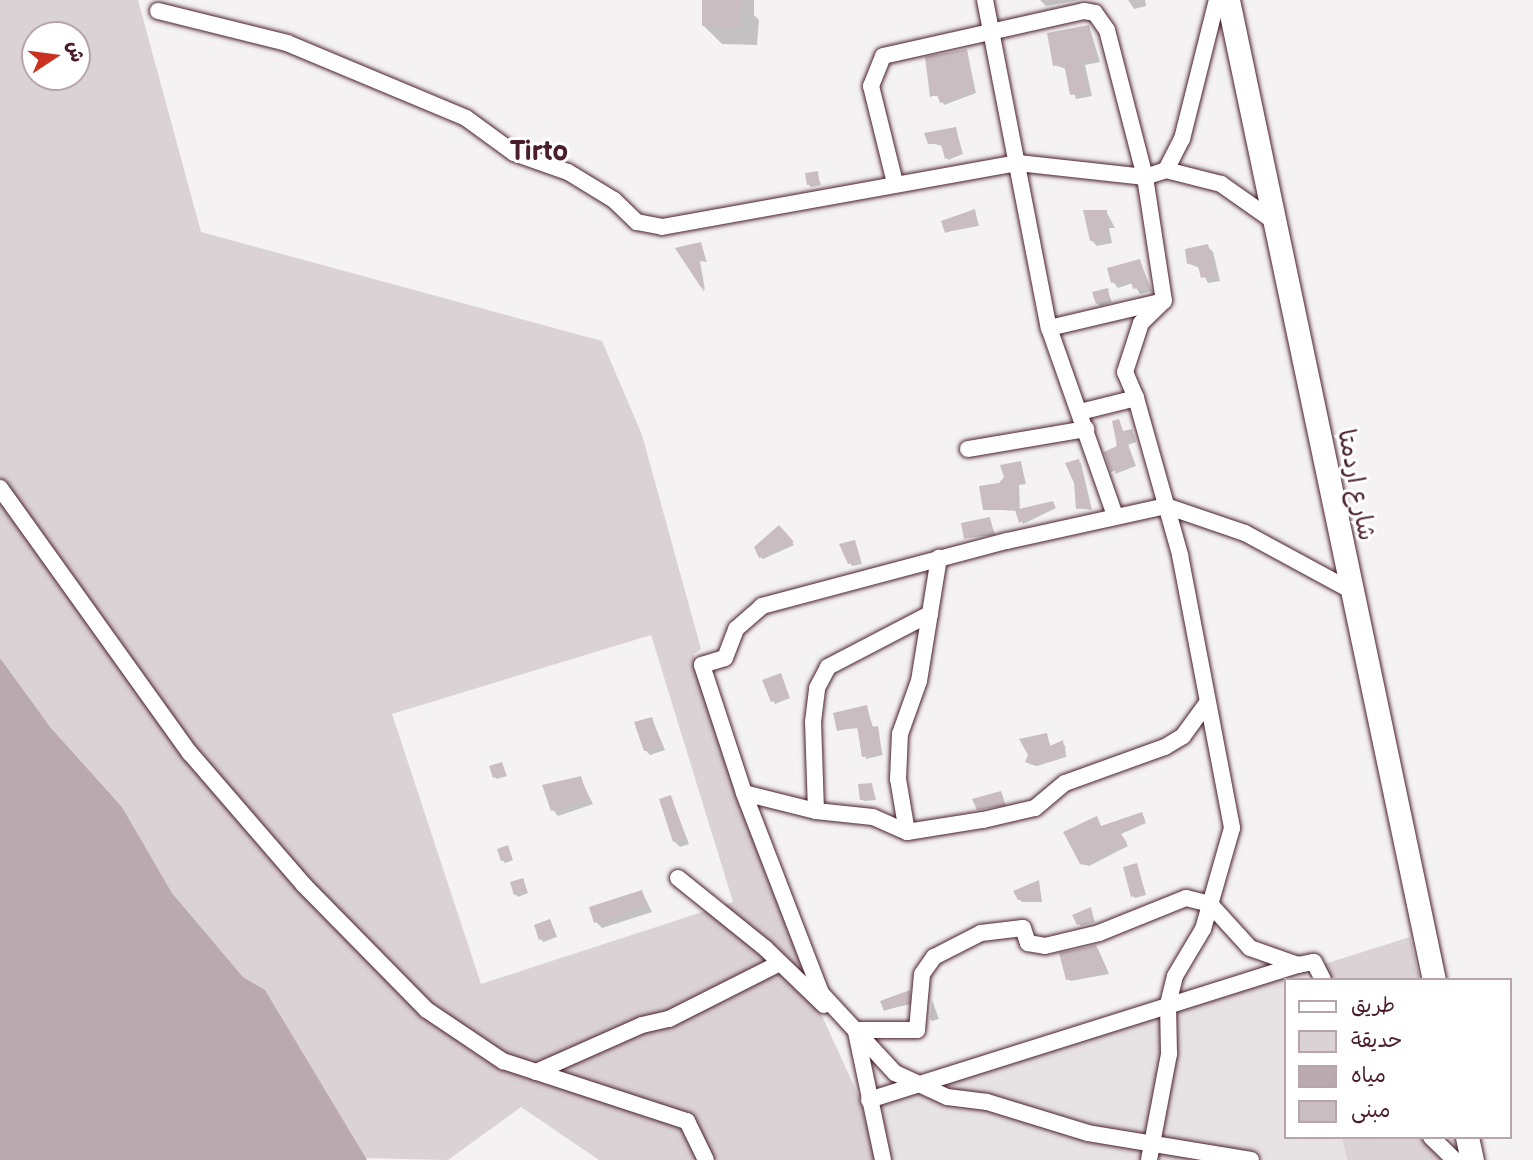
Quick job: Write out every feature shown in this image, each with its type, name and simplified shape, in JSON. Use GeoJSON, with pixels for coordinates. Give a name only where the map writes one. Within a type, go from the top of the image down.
{"type":"FeatureCollection","features":[{"type":"Feature","properties":{"kind":"main road","name":"شارع اردمتا"},"geometry":{"type":"LineString","coordinates":[[1228,0],[1278,224],[1350,590],[1433,978]]}},
{"type":"Feature","properties":{"kind":"main road"},"geometry":{"type":"LineString","coordinates":[[1467,1139],[1472,1160]]}},
{"type":"Feature","properties":{"kind":"street"},"geometry":{"type":"LineString","coordinates":[[985,0],[1049,328],[1115,515]]}},
{"type":"Feature","properties":{"kind":"street"},"geometry":{"type":"LineString","coordinates":[[1166,170],[1182,139],[1217,0]]}},
{"type":"Feature","properties":{"kind":"street"},"geometry":{"type":"LineString","coordinates":[[158,11],[287,43],[466,118],[514,153],[568,172],[614,200],[637,222],[662,227],[732,217],[895,183],[1018,163],[1145,177],[1166,170],[1221,184],[1278,224]]}},
{"type":"Feature","properties":{"kind":"street"},"geometry":{"type":"LineString","coordinates":[[895,183],[871,86],[883,56],[1084,11],[1095,13],[1107,30],[1145,177],[1164,301]]}},
{"type":"Feature","properties":{"kind":"street"},"geometry":{"type":"LineString","coordinates":[[1049,328],[1164,301]]}},
{"type":"Feature","properties":{"kind":"street"},"geometry":{"type":"LineString","coordinates":[[1151,1152],[1169,1055],[1168,1005],[1175,976],[1203,929],[1232,828],[1190,603],[1136,398],[1125,372],[1141,323],[1164,301]]}},
{"type":"Feature","properties":{"kind":"street"},"geometry":{"type":"LineString","coordinates":[[1080,412],[1136,398]]}},
{"type":"Feature","properties":{"kind":"street"},"geometry":{"type":"LineString","coordinates":[[968,449],[1086,429]]}},
{"type":"Feature","properties":{"kind":"street"},"geometry":{"type":"LineString","coordinates":[[0,488],[191,753],[304,885],[428,1010],[463,1038],[503,1061],[687,1121],[706,1160]]}},
{"type":"Feature","properties":{"kind":"street"},"geometry":{"type":"LineString","coordinates":[[1251,1160],[1151,1152],[986,1102],[947,1097],[922,1083],[895,1073],[821,993],[744,793],[702,665],[726,659],[736,629],[762,606],[939,558],[1115,515],[1166,506],[1245,533],[1350,590]]}},
{"type":"Feature","properties":{"kind":"street"},"geometry":{"type":"LineString","coordinates":[[907,832],[898,779],[900,734],[919,681],[939,558]]}},
{"type":"Feature","properties":{"kind":"street"},"geometry":{"type":"LineString","coordinates":[[816,811],[813,722],[817,688],[828,667],[930,614]]}},
{"type":"Feature","properties":{"kind":"street"},"geometry":{"type":"LineString","coordinates":[[744,793],[816,811],[873,817],[907,832],[1035,808],[1065,783],[1138,758],[1183,736],[1207,703]]}},
{"type":"Feature","properties":{"kind":"street"},"geometry":{"type":"LineString","coordinates":[[678,878],[856,1030],[883,1160]]}},
{"type":"Feature","properties":{"kind":"street"},"geometry":{"type":"LineString","coordinates":[[856,1030],[917,1030],[922,974],[934,957],[981,933],[1023,928],[1028,943],[1045,946],[1099,933],[1186,898],[1210,904],[1250,948],[1298,965]]}},
{"type":"Feature","properties":{"kind":"street"},"geometry":{"type":"LineString","coordinates":[[869,1100],[1298,965],[1314,962],[1322,978]]}},
{"type":"Feature","properties":{"kind":"street"},"geometry":{"type":"LineString","coordinates":[[536,1072],[642,1025],[669,1019],[780,963]]}},
{"type":"Feature","properties":{"kind":"street"},"geometry":{"type":"LineString","coordinates":[[1433,1139],[1455,1160]]}},
{"type":"Feature","properties":{"kind":"shaded area"},"geometry":{"type":"Polygon","coordinates":[[[1305,971],[1307,978],[1284,978],[1284,1139],[1342,1139],[1347,1160],[890,1160],[878,1106],[1305,971]]]}},
{"type":"Feature","properties":{"kind":"green space"},"geometry":{"type":"Polygon","coordinates":[[[0,0],[138,0],[201,232],[602,341],[642,435],[701,649],[694,654],[818,1007],[860,1099],[875,1160],[599,1160],[521,1107],[448,1160],[363,1158],[265,990],[243,977],[172,893],[122,807],[51,728],[0,658],[0,0]],[[651,635],[392,714],[481,984],[733,902],[651,635]]]}},
{"type":"Feature","properties":{"kind":"green space"},"geometry":{"type":"Polygon","coordinates":[[[1410,937],[1420,978],[1325,978],[1318,966],[1410,937]]]}},
{"type":"Feature","properties":{"kind":"green space"},"geometry":{"type":"Polygon","coordinates":[[[1342,1139],[1429,1139],[1450,1160],[1347,1160],[1342,1139]]]}},
{"type":"Feature","properties":{"kind":"water"},"geometry":{"type":"Polygon","coordinates":[[[0,658],[51,728],[122,807],[172,893],[243,977],[265,990],[367,1160],[0,1160],[0,658]]]}},
{"type":"Feature","properties":{"kind":"building"},"geometry":{"type":"Polygon","coordinates":[[[702,0],[741,0],[739,27],[702,26],[702,0]]]}},
{"type":"Feature","properties":{"kind":"building"},"geometry":{"type":"Polygon","coordinates":[[[1089,25],[1096,58],[1081,60],[1088,92],[1070,95],[1064,64],[1053,66],[1047,33],[1089,25]]]}},
{"type":"Feature","properties":{"kind":"building"},"geometry":{"type":"Polygon","coordinates":[[[967,49],[974,91],[940,103],[937,94],[930,97],[925,57],[967,49]]]}},
{"type":"Feature","properties":{"kind":"building"},"geometry":{"type":"Polygon","coordinates":[[[956,127],[961,152],[945,159],[941,144],[928,144],[924,133],[956,127]]]}},
{"type":"Feature","properties":{"kind":"building"},"geometry":{"type":"Polygon","coordinates":[[[818,171],[819,183],[807,185],[805,173],[818,171]]]}},
{"type":"Feature","properties":{"kind":"building"},"geometry":{"type":"Polygon","coordinates":[[[975,209],[977,223],[945,233],[941,221],[975,209]]]}},
{"type":"Feature","properties":{"kind":"building"},"geometry":{"type":"Polygon","coordinates":[[[1083,210],[1107,210],[1107,237],[1090,241],[1083,210]]]}},
{"type":"Feature","properties":{"kind":"building"},"geometry":{"type":"Polygon","coordinates":[[[701,242],[706,260],[699,259],[704,292],[675,248],[701,242]]]}},
{"type":"Feature","properties":{"kind":"building"},"geometry":{"type":"Polygon","coordinates":[[[1208,244],[1215,275],[1201,278],[1197,262],[1187,264],[1185,249],[1208,244]]]}},
{"type":"Feature","properties":{"kind":"building"},"geometry":{"type":"Polygon","coordinates":[[[1140,259],[1148,286],[1133,289],[1130,278],[1111,283],[1107,268],[1140,259]]]}},
{"type":"Feature","properties":{"kind":"building"},"geometry":{"type":"Polygon","coordinates":[[[1108,288],[1110,300],[1096,304],[1092,292],[1108,288]]]}},
{"type":"Feature","properties":{"kind":"building"},"geometry":{"type":"Polygon","coordinates":[[[1119,419],[1123,431],[1132,429],[1135,440],[1127,442],[1135,464],[1111,472],[1104,452],[1117,446],[1112,421],[1119,419]]]}},
{"type":"Feature","properties":{"kind":"building"},"geometry":{"type":"Polygon","coordinates":[[[1079,459],[1090,508],[1076,509],[1074,483],[1065,463],[1079,459]]]}},
{"type":"Feature","properties":{"kind":"building"},"geometry":{"type":"Polygon","coordinates":[[[1021,461],[1024,482],[1018,483],[1019,509],[1053,501],[1055,506],[1019,523],[1015,510],[983,510],[979,486],[999,483],[1004,477],[1000,465],[1021,461]]]}},
{"type":"Feature","properties":{"kind":"building"},"geometry":{"type":"Polygon","coordinates":[[[990,517],[993,533],[964,539],[961,523],[990,517]]]}},
{"type":"Feature","properties":{"kind":"building"},"geometry":{"type":"Polygon","coordinates":[[[779,525],[794,542],[759,558],[754,547],[779,525]]]}},
{"type":"Feature","properties":{"kind":"building"},"geometry":{"type":"Polygon","coordinates":[[[855,540],[861,561],[848,564],[839,544],[855,540]]]}},
{"type":"Feature","properties":{"kind":"building"},"geometry":{"type":"Polygon","coordinates":[[[781,673],[789,696],[771,702],[762,680],[781,673]]]}},
{"type":"Feature","properties":{"kind":"building"},"geometry":{"type":"Polygon","coordinates":[[[867,705],[872,727],[878,726],[882,753],[862,757],[857,726],[837,731],[833,713],[867,705]]]}},
{"type":"Feature","properties":{"kind":"building"},"geometry":{"type":"Polygon","coordinates":[[[652,717],[661,746],[644,751],[634,722],[652,717]]]}},
{"type":"Feature","properties":{"kind":"building"},"geometry":{"type":"Polygon","coordinates":[[[1047,733],[1050,746],[1063,740],[1065,755],[1034,765],[1025,762],[1028,755],[1019,739],[1047,733]]]}},
{"type":"Feature","properties":{"kind":"building"},"geometry":{"type":"Polygon","coordinates":[[[502,762],[506,774],[493,778],[489,766],[502,762]]]}},
{"type":"Feature","properties":{"kind":"building"},"geometry":{"type":"Polygon","coordinates":[[[581,776],[588,798],[551,811],[542,785],[581,776]]]}},
{"type":"Feature","properties":{"kind":"building"},"geometry":{"type":"Polygon","coordinates":[[[872,783],[874,798],[860,800],[858,784],[872,783]]]}},
{"type":"Feature","properties":{"kind":"building"},"geometry":{"type":"Polygon","coordinates":[[[1001,791],[1005,804],[977,810],[972,799],[1001,791]]]}},
{"type":"Feature","properties":{"kind":"building"},"geometry":{"type":"Polygon","coordinates":[[[671,795],[685,838],[673,842],[659,799],[671,795]]]}},
{"type":"Feature","properties":{"kind":"building"},"geometry":{"type":"Polygon","coordinates":[[[1142,812],[1145,820],[1120,832],[1127,843],[1085,865],[1080,864],[1063,832],[1097,816],[1101,826],[1142,812]]]}},
{"type":"Feature","properties":{"kind":"building"},"geometry":{"type":"Polygon","coordinates":[[[508,845],[512,858],[501,861],[497,849],[508,845]]]}},
{"type":"Feature","properties":{"kind":"building"},"geometry":{"type":"Polygon","coordinates":[[[1137,863],[1145,893],[1131,897],[1123,867],[1137,863]]]}},
{"type":"Feature","properties":{"kind":"building"},"geometry":{"type":"Polygon","coordinates":[[[523,878],[527,891],[514,895],[510,882],[523,878]]]}},
{"type":"Feature","properties":{"kind":"building"},"geometry":{"type":"Polygon","coordinates":[[[1039,880],[1041,900],[1018,900],[1013,891],[1039,880]]]}},
{"type":"Feature","properties":{"kind":"building"},"geometry":{"type":"Polygon","coordinates":[[[642,890],[647,906],[594,923],[589,907],[642,890]]]}},
{"type":"Feature","properties":{"kind":"building"},"geometry":{"type":"Polygon","coordinates":[[[1091,907],[1094,920],[1077,925],[1072,915],[1091,907]]]}},
{"type":"Feature","properties":{"kind":"building"},"geometry":{"type":"Polygon","coordinates":[[[550,919],[556,935],[539,940],[534,925],[550,919]]]}},
{"type":"Feature","properties":{"kind":"building"},"geometry":{"type":"Polygon","coordinates":[[[1096,945],[1108,972],[1066,980],[1059,953],[1096,945]]]}},
{"type":"Feature","properties":{"kind":"building"},"geometry":{"type":"Polygon","coordinates":[[[910,990],[909,1002],[884,1011],[880,1001],[910,990]]]}},
{"type":"Feature","properties":{"kind":"district","name":"Tirto"},"geometry":{"type":"Point","coordinates":[539,152]}}]}
